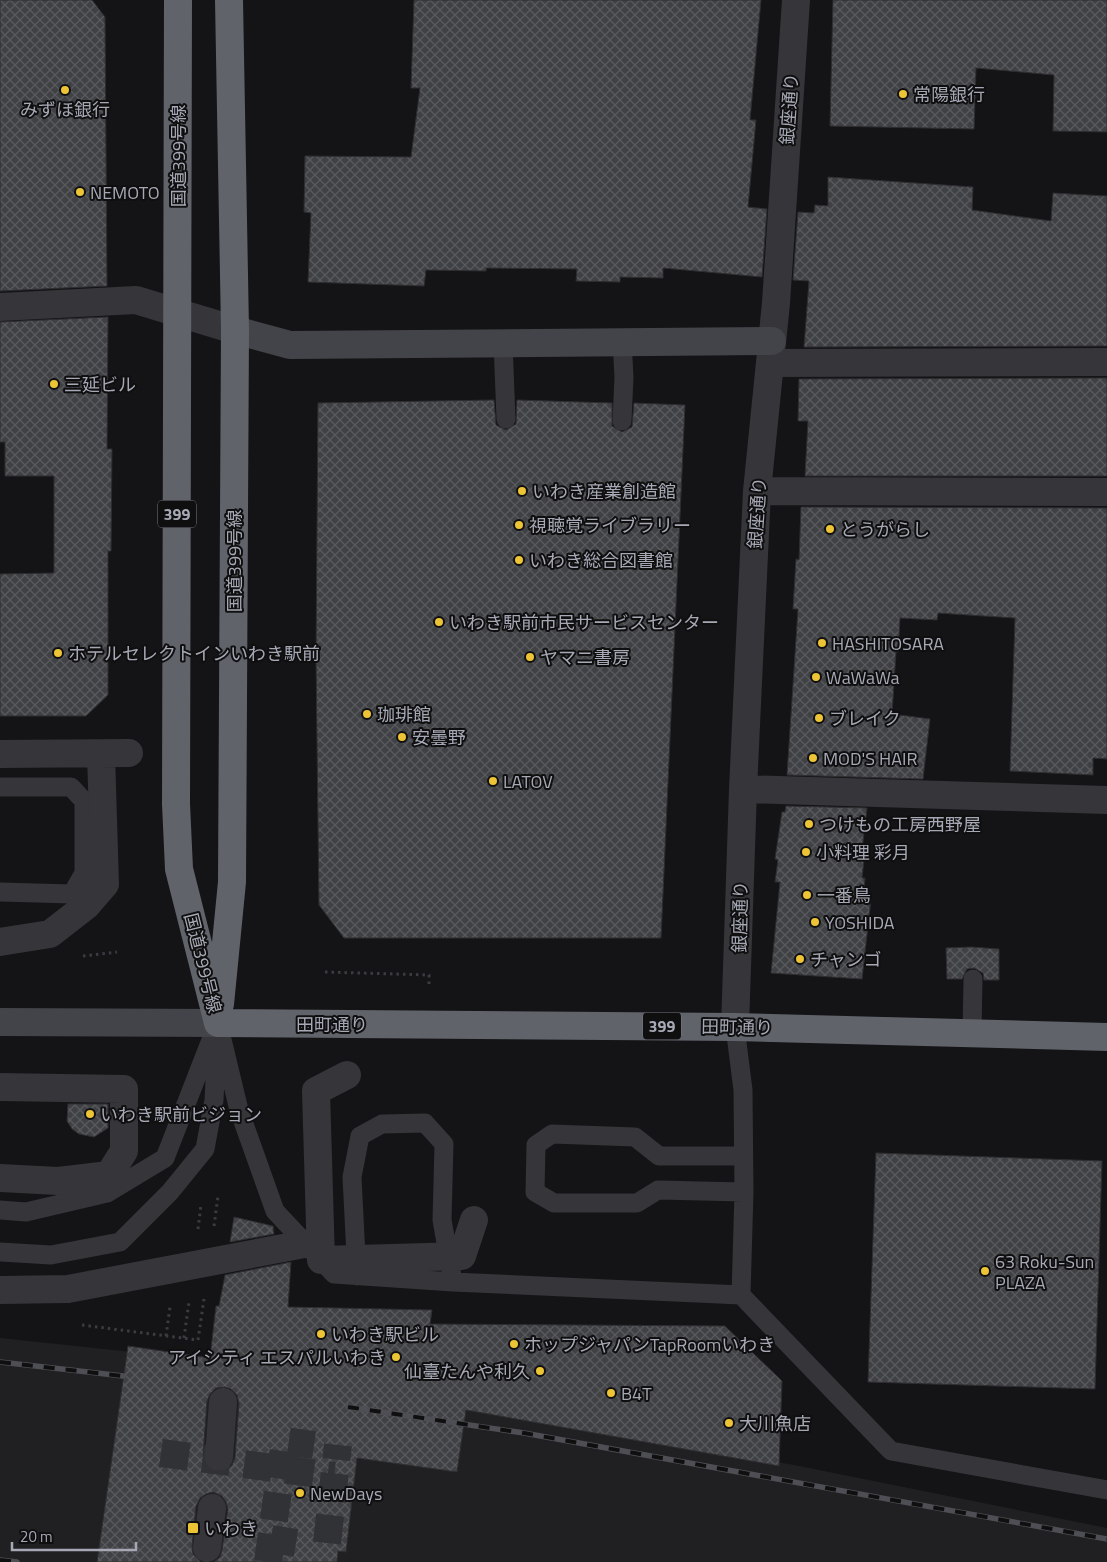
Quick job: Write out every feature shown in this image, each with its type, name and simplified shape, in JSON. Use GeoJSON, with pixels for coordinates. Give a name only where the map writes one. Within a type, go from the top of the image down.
{"type":"FeatureCollection","features":[{"type":"Feature","properties":{"kind":"highway","name":"国道399号線"},"geometry":{"type":"LineString","coordinates":[[178,0],[176,804],[179,859],[218,1023]]}},
{"type":"Feature","properties":{"kind":"highway","name":"国道399号線"},"geometry":{"type":"LineString","coordinates":[[218,1023],[232,882],[235,330],[229,0]]}},
{"type":"Feature","properties":{"kind":"highway","name":"田町通り"},"geometry":{"type":"LineString","coordinates":[[218,1023],[736,1027],[1107,1037]]}},
{"type":"Feature","properties":{"kind":"street","name":"銀座通り"},"geometry":{"type":"LineString","coordinates":[[736,1027],[743,790],[757,491],[776,303],[796,0]]}},
{"type":"Feature","properties":{"kind":"street"},"geometry":{"type":"LineString","coordinates":[[0,308],[136,300],[290,345],[622,340],[771,352],[1107,362]]}},
{"type":"Feature","properties":{"kind":"street"},"geometry":{"type":"LineString","coordinates":[[757,491],[1107,492]]}},
{"type":"Feature","properties":{"kind":"street"},"geometry":{"type":"LineString","coordinates":[[0,754],[101,754],[129,752]]}},
{"type":"Feature","properties":{"kind":"street"},"geometry":{"type":"LineString","coordinates":[[0,942],[50,934],[86,906],[105,884],[101,754]]}},
{"type":"Feature","properties":{"kind":"street"},"geometry":{"type":"LineString","coordinates":[[743,790],[1107,800]]}},
{"type":"Feature","properties":{"kind":"street"},"geometry":{"type":"LineString","coordinates":[[0,1022],[218,1023]]}},
{"type":"Feature","properties":{"kind":"street"},"geometry":{"type":"LineString","coordinates":[[347,1075],[316,1092],[313,1242],[321,1260],[462,1256],[474,1220]]}},
{"type":"Feature","properties":{"kind":"street"},"geometry":{"type":"LineString","coordinates":[[0,1087],[124,1089],[124,1151],[109,1175],[58,1181],[0,1178]]}},
{"type":"Feature","properties":{"kind":"street"},"geometry":{"type":"LineString","coordinates":[[0,1290],[68,1289],[313,1242]]}},
{"type":"Feature","properties":{"kind":"street"},"geometry":{"type":"LineString","coordinates":[[219,1457],[223,1402]]}},
{"type":"Feature","properties":{"kind":"street"},"geometry":{"type":"LineString","coordinates":[[207,1548],[212,1508]]}},
{"type":"Feature","properties":{"kind":"lane"},"geometry":{"type":"LineString","coordinates":[[622,340],[624,377],[622,421]]}},
{"type":"Feature","properties":{"kind":"lane"},"geometry":{"type":"LineString","coordinates":[[503,342],[506,419]]}},
{"type":"Feature","properties":{"kind":"lane"},"geometry":{"type":"LineString","coordinates":[[0,787],[71,787],[84,801],[84,873],[72,894],[0,892]]}},
{"type":"Feature","properties":{"kind":"lane"},"geometry":{"type":"LineString","coordinates":[[972,1033],[973,980]]}},
{"type":"Feature","properties":{"kind":"lane"},"geometry":{"type":"LineString","coordinates":[[0,1210],[26,1212],[107,1193],[165,1158],[218,1023]]}},
{"type":"Feature","properties":{"kind":"lane"},"geometry":{"type":"LineString","coordinates":[[218,1023],[239,1110],[275,1211],[313,1242],[334,1274],[454,1282],[741,1295],[891,1451],[1107,1490]]}},
{"type":"Feature","properties":{"kind":"lane"},"geometry":{"type":"LineString","coordinates":[[0,1252],[51,1255],[120,1242],[170,1192],[205,1149],[214,1100],[218,1023]]}},
{"type":"Feature","properties":{"kind":"lane"},"geometry":{"type":"LineString","coordinates":[[736,1027],[743,1090],[744,1192],[741,1295]]}},
{"type":"Feature","properties":{"kind":"lane"},"geometry":{"type":"LineString","coordinates":[[357,1276],[352,1177],[360,1136],[382,1124],[425,1124],[444,1144],[442,1220],[454,1282]]}},
{"type":"Feature","properties":{"kind":"lane"},"geometry":{"type":"LineString","coordinates":[[743,1156],[660,1156],[635,1137],[552,1134],[536,1145],[535,1192],[554,1203],[637,1202],[658,1190],[744,1192]]}},
{"type":"Feature","properties":{"kind":"path"},"geometry":{"type":"LineString","coordinates":[[325,972],[429,975],[429,992]]}},
{"type":"Feature","properties":{"kind":"path"},"geometry":{"type":"LineString","coordinates":[[76,1324],[198,1340]]}},
{"type":"Feature","properties":{"kind":"shaded area"},"geometry":{"type":"Polygon","coordinates":[[[0,1338],[123,1351],[794,1465],[1107,1528],[1107,1562],[0,1562],[0,1338]]]}},
{"type":"Feature","properties":{"kind":"building"},"geometry":{"type":"Polygon","coordinates":[[[0,0],[92,0],[105,17],[107,286],[0,291],[0,0]]]}},
{"type":"Feature","properties":{"kind":"building"},"geometry":{"type":"Polygon","coordinates":[[[414,0],[761,0],[750,120],[756,120],[748,207],[767,209],[762,277],[663,268],[663,278],[620,277],[620,282],[576,281],[577,269],[486,268],[486,271],[426,270],[424,286],[308,282],[311,213],[304,212],[305,156],[411,157],[420,88],[411,88],[414,0]]]}},
{"type":"Feature","properties":{"kind":"building"},"geometry":{"type":"Polygon","coordinates":[[[833,0],[1107,0],[1107,132],[1053,131],[1054,75],[976,68],[974,129],[830,126],[833,0]]]}},
{"type":"Feature","properties":{"kind":"building"},"geometry":{"type":"Polygon","coordinates":[[[828,177],[973,187],[972,210],[1051,221],[1053,193],[1107,196],[1107,346],[804,347],[809,281],[793,280],[798,212],[814,213],[815,205],[828,206],[828,177]]]}},
{"type":"Feature","properties":{"kind":"building"},"geometry":{"type":"Polygon","coordinates":[[[108,317],[107,449],[112,449],[111,551],[108,551],[108,695],[86,716],[0,716],[0,574],[54,573],[54,476],[5,476],[5,442],[0,442],[0,322],[108,317]]]}},
{"type":"Feature","properties":{"kind":"building"},"geometry":{"type":"Polygon","coordinates":[[[1107,378],[1107,476],[805,476],[808,421],[798,421],[799,379],[1107,378]]]}},
{"type":"Feature","properties":{"kind":"building","name":"LATOV"},"geometry":{"type":"Polygon","coordinates":[[[494,400],[496,425],[506,430],[516,424],[517,400],[612,403],[612,426],[622,432],[632,427],[634,403],[685,405],[661,938],[344,938],[319,905],[316,657],[318,403],[494,400]]]}},
{"type":"Feature","properties":{"kind":"building"},"geometry":{"type":"Polygon","coordinates":[[[801,507],[1107,508],[1107,759],[1093,758],[1093,775],[1010,771],[1015,618],[938,613],[937,620],[900,618],[898,652],[896,652],[892,714],[930,719],[923,779],[787,775],[798,609],[793,609],[796,559],[799,560],[801,507]]]}},
{"type":"Feature","properties":{"kind":"building"},"geometry":{"type":"Polygon","coordinates":[[[786,806],[867,808],[862,850],[865,850],[862,878],[865,878],[863,898],[871,899],[862,979],[771,973],[780,882],[775,882],[778,860],[775,859],[782,812],[785,812],[786,806]]]}},
{"type":"Feature","properties":{"kind":"building"},"geometry":{"type":"Polygon","coordinates":[[[946,948],[999,949],[999,980],[984,980],[983,973],[974,968],[967,969],[962,979],[947,979],[946,948]]]}},
{"type":"Feature","properties":{"kind":"building","name":"いわき駅前ビジョン"},"geometry":{"type":"Polygon","coordinates":[[[68,1104],[108,1104],[108,1128],[94,1137],[79,1134],[72,1129],[67,1121],[68,1104]]]}},
{"type":"Feature","properties":{"kind":"building","name":"63 Roku-Sun PLAZA"},"geometry":{"type":"Polygon","coordinates":[[[876,1153],[1102,1161],[1095,1389],[868,1382],[876,1153]]]}},
{"type":"Feature","properties":{"kind":"building"},"geometry":{"type":"Polygon","coordinates":[[[234,1217],[273,1226],[274,1234],[230,1242],[234,1217]]]}},
{"type":"Feature","properties":{"kind":"building"},"geometry":{"type":"Polygon","coordinates":[[[291,1262],[288,1307],[432,1310],[430,1324],[725,1326],[782,1381],[779,1466],[466,1410],[457,1472],[357,1458],[346,1552],[338,1551],[337,1562],[214,1562],[220,1557],[222,1550],[228,1509],[222,1496],[213,1492],[200,1498],[196,1506],[192,1547],[193,1554],[201,1562],[97,1562],[128,1346],[210,1358],[216,1306],[219,1306],[225,1275],[291,1262]],[[225,1387],[216,1388],[210,1394],[207,1401],[203,1456],[205,1464],[211,1470],[217,1472],[226,1471],[232,1465],[235,1458],[239,1403],[237,1395],[231,1389],[225,1387]]]}},
{"type":"Feature","properties":{"kind":"tunnel"},"geometry":{"type":"LineString","coordinates":[[268,1562],[285,1441],[314,1445]]}},
{"type":"Feature","properties":{"kind":"tunnel"},"geometry":{"type":"LineString","coordinates":[[327,1543],[338,1445]]}},
{"type":"Feature","properties":{"kind":"tunnel"},"geometry":{"type":"LineString","coordinates":[[161,1453],[334,1476]]}},
{"type":"Feature","properties":{"kind":"tunnel"},"geometry":{"type":"LineString","coordinates":[[271,1539],[296,1543]]}},
{"type":"Feature","properties":{"kind":"railway"},"geometry":{"type":"LineString","coordinates":[[0,1362],[123,1376]]}},
{"type":"Feature","properties":{"kind":"railway"},"geometry":{"type":"LineString","coordinates":[[348,1407],[524,1433],[1107,1539]]}},
{"type":"Feature","properties":{"kind":"railway"},"geometry":{"type":"LineString","coordinates":[[0,1560],[17,1562]]}},
{"type":"Feature","properties":{"kind":"place","name":"みずほ銀行"},"geometry":{"type":"Point","coordinates":[65,90]}},
{"type":"Feature","properties":{"kind":"place","name":"常陽銀行"},"geometry":{"type":"Point","coordinates":[903,94]}},
{"type":"Feature","properties":{"kind":"place","name":"NEMOTO"},"geometry":{"type":"Point","coordinates":[80,192]}},
{"type":"Feature","properties":{"kind":"place","name":"三延ビル"},"geometry":{"type":"Point","coordinates":[54,384]}},
{"type":"Feature","properties":{"kind":"place","name":"いわき産業創造館"},"geometry":{"type":"Point","coordinates":[522,491]}},
{"type":"Feature","properties":{"kind":"place","name":"視聴覚ライブラリー"},"geometry":{"type":"Point","coordinates":[519,525]}},
{"type":"Feature","properties":{"kind":"place","name":"とうがらし"},"geometry":{"type":"Point","coordinates":[830,529]}},
{"type":"Feature","properties":{"kind":"place","name":"いわき総合図書館"},"geometry":{"type":"Point","coordinates":[519,560]}},
{"type":"Feature","properties":{"kind":"place","name":"いわき駅前市民サービスセンター"},"geometry":{"type":"Point","coordinates":[439,622]}},
{"type":"Feature","properties":{"kind":"place","name":"HASHITOSARA"},"geometry":{"type":"Point","coordinates":[822,643]}},
{"type":"Feature","properties":{"kind":"place","name":"ホテルセレクトインいわき駅前"},"geometry":{"type":"Point","coordinates":[58,653]}},
{"type":"Feature","properties":{"kind":"place","name":"ヤマニ書房"},"geometry":{"type":"Point","coordinates":[530,657]}},
{"type":"Feature","properties":{"kind":"place","name":"WaWaWa"},"geometry":{"type":"Point","coordinates":[816,677]}},
{"type":"Feature","properties":{"kind":"place","name":"珈琲館"},"geometry":{"type":"Point","coordinates":[367,714]}},
{"type":"Feature","properties":{"kind":"place","name":"ブレイク"},"geometry":{"type":"Point","coordinates":[819,718]}},
{"type":"Feature","properties":{"kind":"place","name":"安曇野"},"geometry":{"type":"Point","coordinates":[402,737]}},
{"type":"Feature","properties":{"kind":"place","name":"MOD'S HAIR"},"geometry":{"type":"Point","coordinates":[813,758]}},
{"type":"Feature","properties":{"kind":"place","name":"LATOV"},"geometry":{"type":"Point","coordinates":[493,781]}},
{"type":"Feature","properties":{"kind":"place","name":"つけもの工房西野屋"},"geometry":{"type":"Point","coordinates":[809,824]}},
{"type":"Feature","properties":{"kind":"place","name":"小料理 彩月"},"geometry":{"type":"Point","coordinates":[806,852]}},
{"type":"Feature","properties":{"kind":"place","name":"一番鳥"},"geometry":{"type":"Point","coordinates":[807,895]}},
{"type":"Feature","properties":{"kind":"place","name":"YOSHIDA"},"geometry":{"type":"Point","coordinates":[815,922]}},
{"type":"Feature","properties":{"kind":"place","name":"チャンゴ"},"geometry":{"type":"Point","coordinates":[800,959]}},
{"type":"Feature","properties":{"kind":"place","name":"いわき駅前ビジョン"},"geometry":{"type":"Point","coordinates":[90,1114]}},
{"type":"Feature","properties":{"kind":"place","name":"63 Roku-Sun PLAZA"},"geometry":{"type":"Point","coordinates":[985,1271]}},
{"type":"Feature","properties":{"kind":"place","name":"いわき駅ビル"},"geometry":{"type":"Point","coordinates":[321,1334]}},
{"type":"Feature","properties":{"kind":"place","name":"ホップジャパンTapRoomいわき"},"geometry":{"type":"Point","coordinates":[514,1344]}},
{"type":"Feature","properties":{"kind":"place","name":"アイシティ エスパルいわき"},"geometry":{"type":"Point","coordinates":[396,1357]}},
{"type":"Feature","properties":{"kind":"place","name":"仙臺たんや利久"},"geometry":{"type":"Point","coordinates":[540,1371]}},
{"type":"Feature","properties":{"kind":"place","name":"B4T"},"geometry":{"type":"Point","coordinates":[611,1393]}},
{"type":"Feature","properties":{"kind":"place","name":"大川魚店"},"geometry":{"type":"Point","coordinates":[729,1423]}},
{"type":"Feature","properties":{"kind":"place","name":"NewDays"},"geometry":{"type":"Point","coordinates":[300,1493]}},
{"type":"Feature","properties":{"kind":"place","name":"いわき"},"geometry":{"type":"Point","coordinates":[193,1528]}}]}
